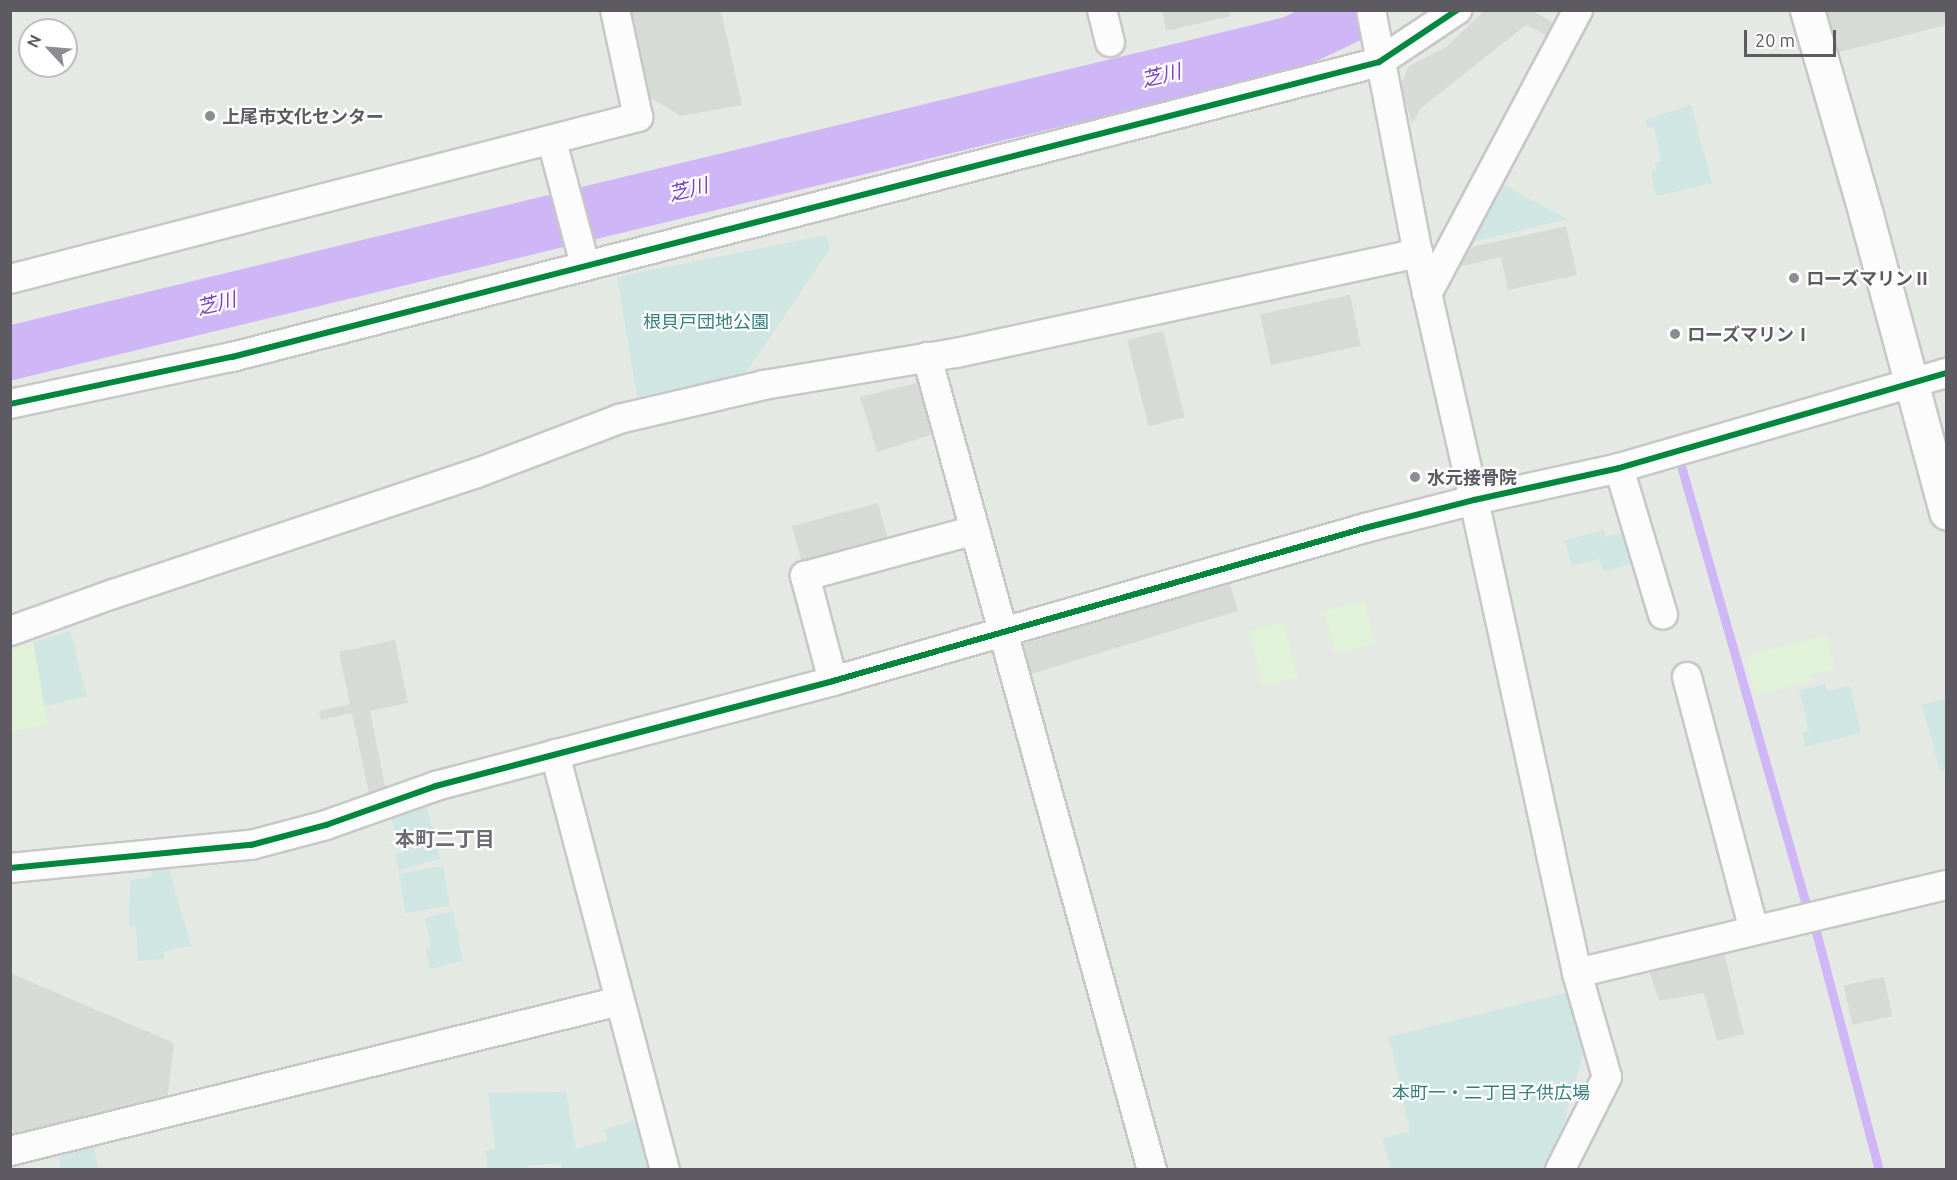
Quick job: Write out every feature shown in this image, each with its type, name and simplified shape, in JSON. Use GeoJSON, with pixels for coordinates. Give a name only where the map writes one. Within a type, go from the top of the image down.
{"type":"FeatureCollection","features":[{"type":"Feature","properties":{"kind":"street"},"geometry":{"type":"LineString","coordinates":[[10,279],[555,152],[638,117],[615,10]]}},
{"type":"Feature","properties":{"kind":"street"},"geometry":{"type":"LineString","coordinates":[[1102,10],[1110,42]]}},
{"type":"Feature","properties":{"kind":"street"},"geometry":{"type":"LineString","coordinates":[[1371,10],[1418,253],[1577,973],[1607,1077],[1560,1170]]}},
{"type":"Feature","properties":{"kind":"street"},"geometry":{"type":"LineString","coordinates":[[10,404],[232,357],[1378,55],[1456,10]]}},
{"type":"Feature","properties":{"kind":"street"},"geometry":{"type":"LineString","coordinates":[[1427,294],[1578,10]]}},
{"type":"Feature","properties":{"kind":"street"},"geometry":{"type":"LineString","coordinates":[[1807,10],[1947,512]]}},
{"type":"Feature","properties":{"kind":"street"},"geometry":{"type":"LineString","coordinates":[[555,152],[585,265]]}},
{"type":"Feature","properties":{"kind":"street"},"geometry":{"type":"LineString","coordinates":[[10,631],[113,594],[477,473],[618,418],[764,385],[927,357],[1138,314],[1418,253]]}},
{"type":"Feature","properties":{"kind":"street"},"geometry":{"type":"LineString","coordinates":[[927,357],[1152,1170]]}},
{"type":"Feature","properties":{"kind":"street"},"geometry":{"type":"LineString","coordinates":[[10,868],[251,845],[326,825],[435,786],[833,681],[1365,528],[1474,500],[1619,468],[1947,374]]}},
{"type":"Feature","properties":{"kind":"street"},"geometry":{"type":"LineString","coordinates":[[1619,468],[1663,615]]}},
{"type":"Feature","properties":{"kind":"street"},"geometry":{"type":"LineString","coordinates":[[833,681],[805,576],[975,530]]}},
{"type":"Feature","properties":{"kind":"street"},"geometry":{"type":"LineString","coordinates":[[1687,677],[1754,930]]}},
{"type":"Feature","properties":{"kind":"street"},"geometry":{"type":"LineString","coordinates":[[555,754],[665,1170]]}},
{"type":"Feature","properties":{"kind":"street"},"geometry":{"type":"LineString","coordinates":[[1577,973],[1947,885]]}},
{"type":"Feature","properties":{"kind":"street"},"geometry":{"type":"LineString","coordinates":[[10,1151],[620,1001]]}},
{"type":"Feature","properties":{"kind":"shaded area"},"geometry":{"type":"Polygon","coordinates":[[[629,11],[721,11],[742,105],[681,116],[649,97],[629,11]]]}},
{"type":"Feature","properties":{"kind":"shaded area"},"geometry":{"type":"Polygon","coordinates":[[[1162,11],[1229,11],[1231,16],[1166,31],[1162,11]]]}},
{"type":"Feature","properties":{"kind":"shaded area"},"geometry":{"type":"Polygon","coordinates":[[[1484,11],[1532,11],[1558,25],[1550,37],[1526,25],[1421,108],[1412,124],[1401,84],[1409,66],[1446,47],[1484,11]]]}},
{"type":"Feature","properties":{"kind":"shaded area"},"geometry":{"type":"Polygon","coordinates":[[[1827,11],[1946,11],[1946,25],[1839,52],[1827,11]]]}},
{"type":"Feature","properties":{"kind":"shaded area"},"geometry":{"type":"Polygon","coordinates":[[[1566,226],[1577,275],[1508,290],[1501,257],[1462,266],[1459,250],[1566,226]]]}},
{"type":"Feature","properties":{"kind":"shaded area"},"geometry":{"type":"Polygon","coordinates":[[[1350,295],[1361,346],[1271,365],[1260,314],[1350,295]]]}},
{"type":"Feature","properties":{"kind":"shaded area"},"geometry":{"type":"Polygon","coordinates":[[[1163,331],[1185,417],[1149,426],[1127,340],[1163,331]]]}},
{"type":"Feature","properties":{"kind":"shaded area"},"geometry":{"type":"Polygon","coordinates":[[[916,383],[927,389],[937,433],[877,452],[860,397],[916,383]]]}},
{"type":"Feature","properties":{"kind":"shaded area"},"geometry":{"type":"Polygon","coordinates":[[[878,503],[888,541],[802,564],[792,526],[878,503]]]}},
{"type":"Feature","properties":{"kind":"shaded area"},"geometry":{"type":"Polygon","coordinates":[[[1229,581],[1238,611],[1026,676],[1017,646],[1229,581]]]}},
{"type":"Feature","properties":{"kind":"shaded area"},"geometry":{"type":"Polygon","coordinates":[[[395,640],[408,703],[370,711],[386,791],[369,794],[352,713],[321,720],[319,711],[350,704],[339,652],[395,640]]]}},
{"type":"Feature","properties":{"kind":"shaded area"},"geometry":{"type":"Polygon","coordinates":[[[1723,949],[1744,1034],[1717,1041],[1704,993],[1659,1001],[1647,964],[1723,949]]]}},
{"type":"Feature","properties":{"kind":"shaded area"},"geometry":{"type":"Polygon","coordinates":[[[10,973],[174,1043],[167,1102],[20,1140],[14,1135],[10,1116],[10,973]]]}},
{"type":"Feature","properties":{"kind":"shaded area"},"geometry":{"type":"Polygon","coordinates":[[[1884,977],[1892,1016],[1852,1025],[1844,986],[1884,977]]]}},
{"type":"Feature","properties":{"kind":"green space"},"geometry":{"type":"Polygon","coordinates":[[[1691,105],[1712,183],[1656,196],[1651,171],[1656,170],[1655,163],[1661,161],[1654,127],[1647,128],[1645,120],[1691,105]]]}},
{"type":"Feature","properties":{"kind":"green space"},"geometry":{"type":"Polygon","coordinates":[[[1500,183],[1568,219],[1468,243],[1500,183]]]}},
{"type":"Feature","properties":{"kind":"green space","name":"根貝戸団地公園"},"geometry":{"type":"Polygon","coordinates":[[[826,235],[830,248],[745,374],[637,397],[617,277],[826,235]]]}},
{"type":"Feature","properties":{"kind":"green space"},"geometry":{"type":"Polygon","coordinates":[[[1604,529],[1606,537],[1627,531],[1637,562],[1604,572],[1599,559],[1572,566],[1565,541],[1604,529]]]}},
{"type":"Feature","properties":{"kind":"green space"},"geometry":{"type":"Polygon","coordinates":[[[70,631],[87,696],[44,706],[33,642],[70,631]]]}},
{"type":"Feature","properties":{"kind":"green space"},"geometry":{"type":"Polygon","coordinates":[[[1825,684],[1827,691],[1850,686],[1861,733],[1805,747],[1802,733],[1809,731],[1799,690],[1825,684]]]}},
{"type":"Feature","properties":{"kind":"green space"},"geometry":{"type":"Polygon","coordinates":[[[1946,698],[1946,769],[1940,771],[1922,705],[1946,698]]]}},
{"type":"Feature","properties":{"kind":"green space"},"geometry":{"type":"Polygon","coordinates":[[[427,807],[440,859],[399,870],[395,854],[404,852],[401,836],[396,837],[391,816],[427,807]]]}},
{"type":"Feature","properties":{"kind":"green space"},"geometry":{"type":"Polygon","coordinates":[[[167,861],[191,946],[164,951],[164,959],[138,961],[136,927],[129,927],[130,880],[152,877],[151,863],[167,861]]]}},
{"type":"Feature","properties":{"kind":"green space"},"geometry":{"type":"Polygon","coordinates":[[[443,866],[450,905],[406,913],[399,874],[443,866]]]}},
{"type":"Feature","properties":{"kind":"green space"},"geometry":{"type":"Polygon","coordinates":[[[453,911],[463,961],[430,969],[426,949],[431,948],[425,918],[453,911]]]}},
{"type":"Feature","properties":{"kind":"green space","name":"本町一・二丁目子供広場"},"geometry":{"type":"Polygon","coordinates":[[[1569,992],[1584,1051],[1557,1147],[1543,1169],[1391,1169],[1382,1139],[1410,1131],[1389,1037],[1569,992]]]}},
{"type":"Feature","properties":{"kind":"green space"},"geometry":{"type":"Polygon","coordinates":[[[566,1092],[576,1149],[607,1140],[604,1130],[640,1118],[647,1169],[562,1169],[561,1163],[526,1166],[526,1169],[488,1169],[485,1151],[495,1149],[488,1093],[566,1092]]]}},
{"type":"Feature","properties":{"kind":"green space"},"geometry":{"type":"Polygon","coordinates":[[[93,1140],[98,1169],[60,1169],[58,1150],[93,1140]]]}},
{"type":"Feature","properties":{"kind":"sand"},"geometry":{"type":"Polygon","coordinates":[[[1364,601],[1375,644],[1335,654],[1324,611],[1364,601]]]}},
{"type":"Feature","properties":{"kind":"sand"},"geometry":{"type":"Polygon","coordinates":[[[1284,622],[1298,677],[1263,686],[1249,631],[1284,622]]]}},
{"type":"Feature","properties":{"kind":"sand"},"geometry":{"type":"Polygon","coordinates":[[[1826,635],[1835,669],[1810,675],[1811,681],[1756,696],[1745,656],[1826,635]]]}},
{"type":"Feature","properties":{"kind":"sand"},"geometry":{"type":"Polygon","coordinates":[[[33,642],[48,725],[11,731],[11,651],[33,642]]]}},
{"type":"Feature","properties":{"kind":"waterway","name":"芝川"},"geometry":{"type":"LineString","coordinates":[[10,353],[1292,43],[1361,10]]}},
{"type":"Feature","properties":{"kind":"waterway"},"geometry":{"type":"LineString","coordinates":[[1682,469],[1806,904]]}},
{"type":"Feature","properties":{"kind":"waterway"},"geometry":{"type":"LineString","coordinates":[[1815,928],[1879,1170]]}},
{"type":"Feature","properties":{"kind":"cycle path"},"geometry":{"type":"LineString","coordinates":[[10,404],[232,357],[1379,62],[1457,10]]}},
{"type":"Feature","properties":{"kind":"cycle path"},"geometry":{"type":"LineString","coordinates":[[10,868],[251,845],[326,825],[436,786],[833,681],[1365,528],[1474,500],[1619,468],[1946,373]]}},
{"type":"Feature","properties":{"kind":"place","name":"上尾市文化センター"},"geometry":{"type":"Point","coordinates":[210,116]}},
{"type":"Feature","properties":{"kind":"place","name":"ローズマリンⅡ"},"geometry":{"type":"Point","coordinates":[1794,278]}},
{"type":"Feature","properties":{"kind":"place","name":"ローズマリンⅠ"},"geometry":{"type":"Point","coordinates":[1675,334]}},
{"type":"Feature","properties":{"kind":"place","name":"水元接骨院"},"geometry":{"type":"Point","coordinates":[1415,477]}},
{"type":"Feature","properties":{"kind":"district","name":"本町二丁目"},"geometry":{"type":"Point","coordinates":[445,838]}}]}
